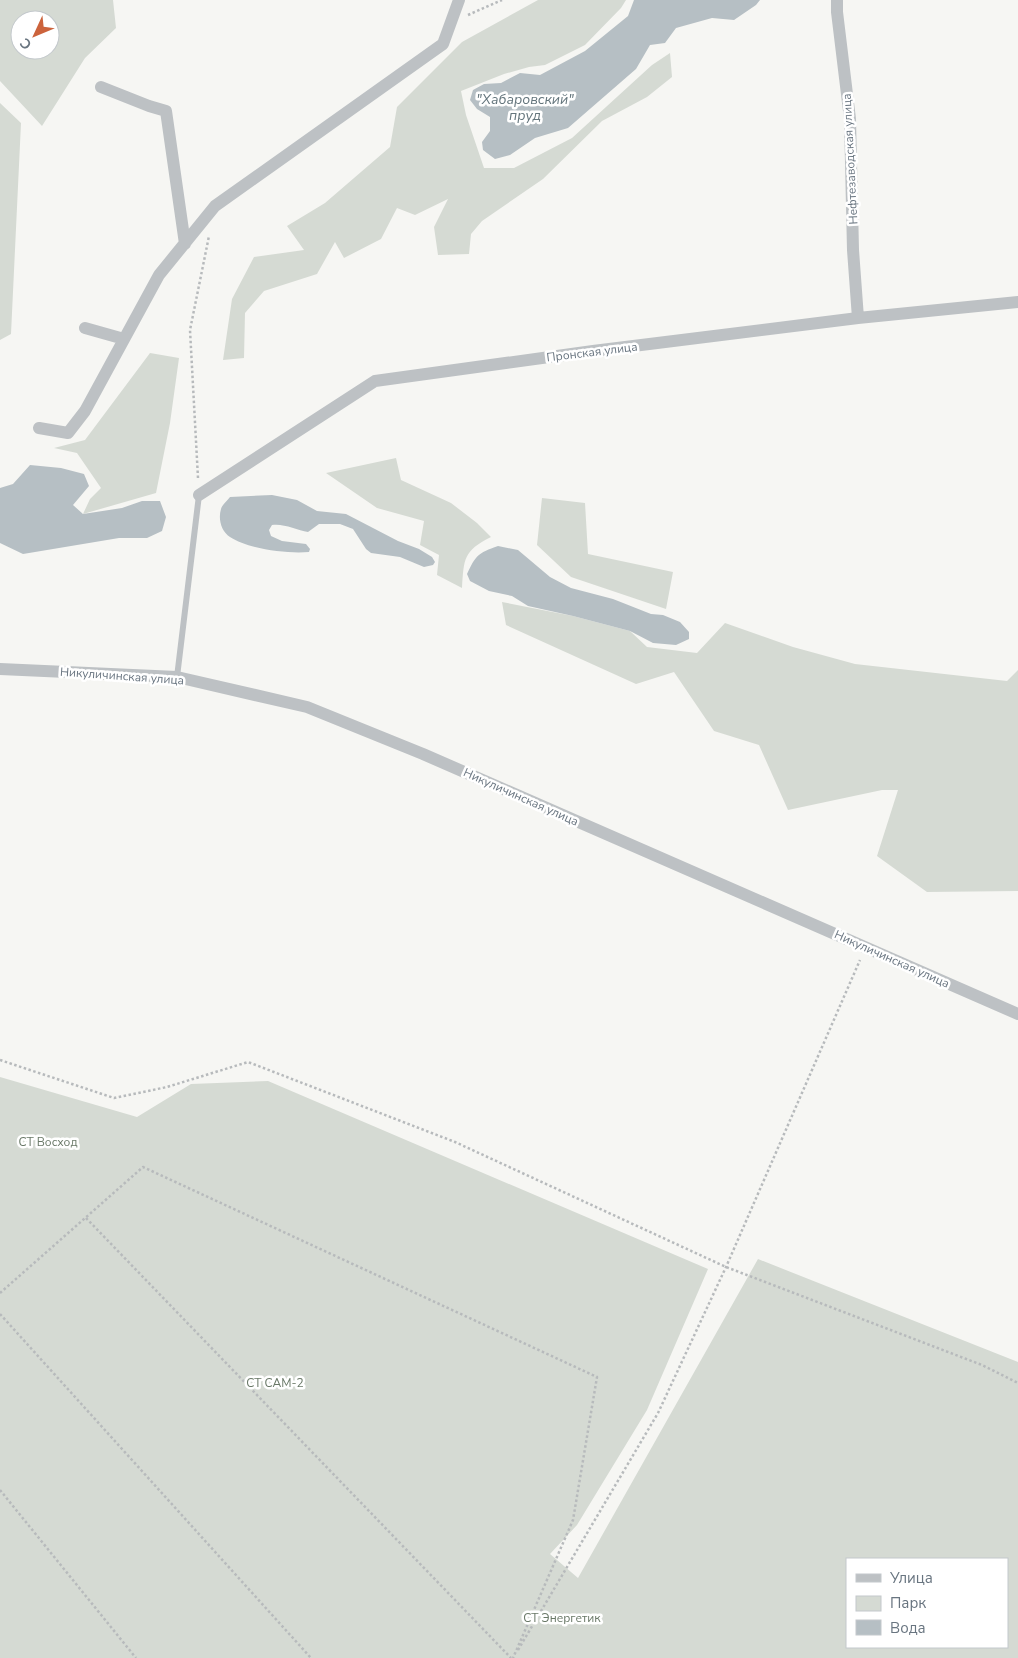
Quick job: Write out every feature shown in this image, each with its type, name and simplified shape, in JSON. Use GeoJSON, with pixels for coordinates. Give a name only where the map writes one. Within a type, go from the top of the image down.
{"type":"FeatureCollection","features":[{"type":"Feature","properties":{"kind":"street"},"geometry":{"type":"LineString","coordinates":[[39,428],[68,433],[85,411],[159,275],[215,206],[443,44],[459,0]]}},
{"type":"Feature","properties":{"kind":"street","name":"Нефтезаводская улица"},"geometry":{"type":"LineString","coordinates":[[837,0],[850,119],[853,250],[858,318]]}},
{"type":"Feature","properties":{"kind":"street"},"geometry":{"type":"LineString","coordinates":[[101,87],[166,111],[185,244]]}},
{"type":"Feature","properties":{"kind":"street","name":"Пронская улица"},"geometry":{"type":"LineString","coordinates":[[199,495],[375,381],[583,352],[858,318],[1018,302]]}},
{"type":"Feature","properties":{"kind":"street"},"geometry":{"type":"LineString","coordinates":[[85,328],[124,339]]}},
{"type":"Feature","properties":{"kind":"street","name":"Никуличинская улица"},"geometry":{"type":"LineString","coordinates":[[0,669],[177,677],[307,707],[424,754],[1018,1014]]}},
{"type":"Feature","properties":{"kind":"lane"},"geometry":{"type":"LineString","coordinates":[[177,677],[199,495]]}},
{"type":"Feature","properties":{"kind":"path"},"geometry":{"type":"LineString","coordinates":[[450,23],[502,0]]}},
{"type":"Feature","properties":{"kind":"path"},"geometry":{"type":"LineString","coordinates":[[199,495],[190,330],[209,235]]}},
{"type":"Feature","properties":{"kind":"path"},"geometry":{"type":"LineString","coordinates":[[513,1658],[658,1413],[726,1267],[866,947]]}},
{"type":"Feature","properties":{"kind":"path"},"geometry":{"type":"LineString","coordinates":[[0,1060],[114,1098],[167,1087],[248,1062],[455,1142],[726,1267],[982,1365],[1018,1383]]}},
{"type":"Feature","properties":{"kind":"path"},"geometry":{"type":"LineString","coordinates":[[0,1293],[143,1167],[597,1377],[573,1520],[513,1658]]}},
{"type":"Feature","properties":{"kind":"path"},"geometry":{"type":"LineString","coordinates":[[86,1218],[513,1658]]}},
{"type":"Feature","properties":{"kind":"path"},"geometry":{"type":"LineString","coordinates":[[0,1314],[311,1658]]}},
{"type":"Feature","properties":{"kind":"path"},"geometry":{"type":"LineString","coordinates":[[0,1490],[136,1658]]}},
{"type":"Feature","properties":{"kind":"green space"},"geometry":{"type":"Polygon","coordinates":[[[0,0],[113,0],[116,28],[85,58],[42,126],[0,81],[0,0]]]}},
{"type":"Feature","properties":{"kind":"green space"},"geometry":{"type":"Polygon","coordinates":[[[538,0],[626,0],[621,8],[585,45],[545,65],[504,74],[461,91],[466,115],[484,168],[514,168],[572,138],[652,65],[670,53],[672,77],[647,97],[602,121],[543,179],[482,221],[471,234],[469,254],[438,255],[434,227],[448,199],[415,215],[397,208],[381,239],[344,258],[335,242],[317,274],[264,291],[245,313],[244,358],[223,360],[232,299],[254,257],[304,250],[287,226],[325,203],[390,147],[397,107],[462,42],[538,0]]]}},
{"type":"Feature","properties":{"kind":"green space"},"geometry":{"type":"Polygon","coordinates":[[[0,103],[21,123],[11,334],[0,340],[0,103]]]}},
{"type":"Feature","properties":{"kind":"green space"},"geometry":{"type":"Polygon","coordinates":[[[150,353],[179,358],[170,423],[156,493],[83,514],[90,499],[101,488],[77,453],[54,448],[85,440],[150,353]]]}},
{"type":"Feature","properties":{"kind":"green space"},"geometry":{"type":"Polygon","coordinates":[[[396,458],[401,480],[451,503],[477,523],[491,537],[475,547],[467,557],[463,570],[462,588],[437,575],[439,555],[420,545],[424,521],[377,508],[326,473],[396,458]]]}},
{"type":"Feature","properties":{"kind":"green space"},"geometry":{"type":"Polygon","coordinates":[[[542,498],[585,503],[588,554],[673,572],[666,609],[571,577],[537,545],[542,498]]]}},
{"type":"Feature","properties":{"kind":"green space"},"geometry":{"type":"Polygon","coordinates":[[[502,602],[573,616],[630,631],[647,647],[697,653],[725,623],[793,647],[855,664],[1007,681],[1018,670],[1018,891],[927,892],[877,856],[898,790],[882,790],[788,810],[759,745],[714,731],[674,672],[636,684],[506,625],[502,602]]]}},
{"type":"Feature","properties":{"kind":"green space","name":"СТ САМ-2"},"geometry":{"type":"Polygon","coordinates":[[[0,1077],[137,1117],[191,1084],[268,1081],[708,1269],[647,1410],[577,1525],[550,1554],[578,1578],[758,1259],[1018,1362],[1018,1658],[0,1658],[0,1077]]]}},
{"type":"Feature","properties":{"kind":"water","name":"\"Хабаровский\" пруд"},"geometry":{"type":"Polygon","coordinates":[[[634,0],[760,0],[756,5],[734,20],[712,18],[676,28],[665,43],[650,45],[636,69],[568,128],[535,138],[510,155],[495,159],[483,150],[482,142],[490,131],[490,117],[477,109],[470,100],[473,90],[484,84],[501,83],[520,73],[540,75],[585,51],[628,16],[634,0]]]}},
{"type":"Feature","properties":{"kind":"water"},"geometry":{"type":"Polygon","coordinates":[[[30,465],[61,468],[84,474],[89,486],[73,505],[83,514],[122,508],[142,501],[160,501],[166,517],[162,531],[147,538],[119,538],[23,554],[0,543],[0,488],[13,484],[30,465]]]}},
{"type":"Feature","properties":{"kind":"water"},"geometry":{"type":"Polygon","coordinates":[[[272,495],[297,500],[317,511],[346,514],[398,541],[419,549],[432,557],[435,562],[433,565],[424,567],[400,557],[371,553],[366,549],[353,529],[340,524],[319,524],[308,532],[272,525],[269,530],[271,536],[282,541],[306,544],[310,549],[309,552],[257,548],[238,541],[224,532],[220,521],[220,513],[222,506],[230,497],[272,495]]]}},
{"type":"Feature","properties":{"kind":"water"},"geometry":{"type":"Polygon","coordinates":[[[498,546],[518,550],[550,577],[571,588],[613,599],[651,614],[663,615],[680,622],[689,632],[689,639],[676,645],[653,643],[630,631],[528,606],[512,596],[489,591],[470,581],[467,574],[475,559],[482,553],[498,546]]]}},
{"type":"Feature","properties":{"kind":"park label","name":"СТ Восход"},"geometry":{"type":"Point","coordinates":[48,1142]}},
{"type":"Feature","properties":{"kind":"park label","name":"СТ Энергетик"},"geometry":{"type":"Point","coordinates":[562,1618]}}]}
